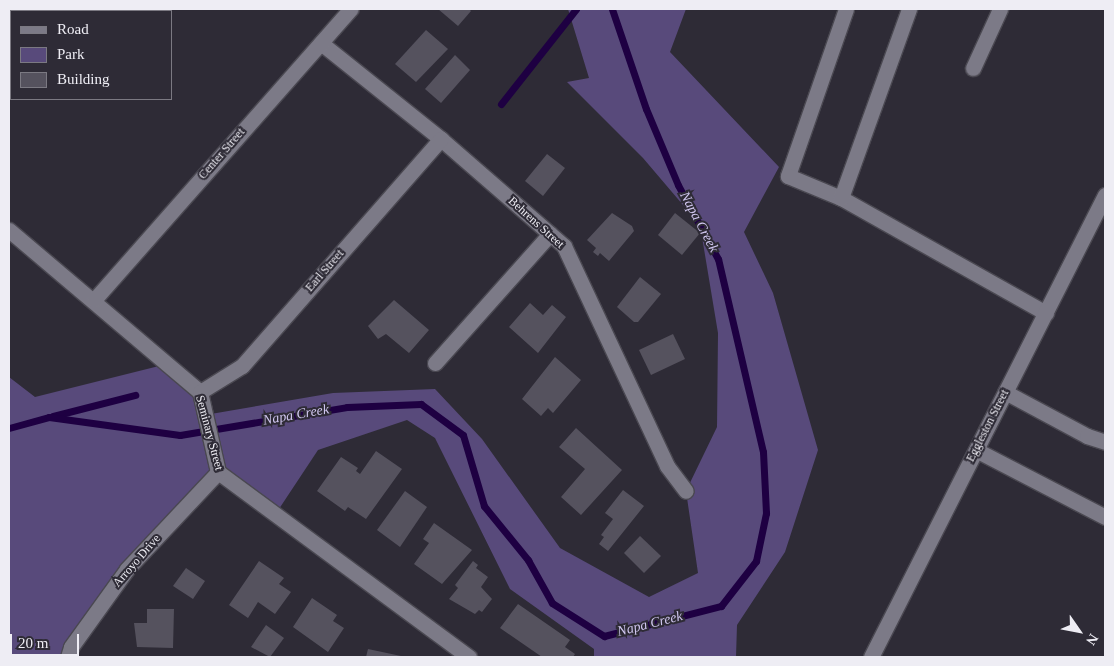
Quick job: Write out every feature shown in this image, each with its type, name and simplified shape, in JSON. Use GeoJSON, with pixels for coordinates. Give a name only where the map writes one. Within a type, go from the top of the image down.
{"type":"FeatureCollection","features":[{"type":"Feature","properties":{"kind":"street","name":"Center Street"},"geometry":{"type":"LineString","coordinates":[[94,300],[351,9]]}},
{"type":"Feature","properties":{"kind":"street"},"geometry":{"type":"LineString","coordinates":[[846,9],[788,176],[841,198],[1046,313]]}},
{"type":"Feature","properties":{"kind":"street"},"geometry":{"type":"LineString","coordinates":[[841,198],[909,9]]}},
{"type":"Feature","properties":{"kind":"street"},"geometry":{"type":"LineString","coordinates":[[973,68],[1000,9]]}},
{"type":"Feature","properties":{"kind":"street","name":"Behrens Street"},"geometry":{"type":"LineString","coordinates":[[321,43],[441,139],[564,246],[668,466],[686,491]]}},
{"type":"Feature","properties":{"kind":"street","name":"Earl Street"},"geometry":{"type":"LineString","coordinates":[[201,397],[242,366],[441,139]]}},
{"type":"Feature","properties":{"kind":"street","name":"Eggleston Street"},"geometry":{"type":"LineString","coordinates":[[871,657],[1105,195]]}},
{"type":"Feature","properties":{"kind":"street","name":"Seminary Street"},"geometry":{"type":"LineString","coordinates":[[9,230],[94,300],[201,397],[216,465],[468,657]]}},
{"type":"Feature","properties":{"kind":"street"},"geometry":{"type":"LineString","coordinates":[[435,363],[550,234]]}},
{"type":"Feature","properties":{"kind":"street"},"geometry":{"type":"LineString","coordinates":[[1005,392],[1087,436],[1105,442]]}},
{"type":"Feature","properties":{"kind":"street"},"geometry":{"type":"LineString","coordinates":[[976,450],[1105,517]]}},
{"type":"Feature","properties":{"kind":"street","name":"Arroyo Drive"},"geometry":{"type":"LineString","coordinates":[[68,657],[71,647],[126,569],[216,465]]}},
{"type":"Feature","properties":{"kind":"green space"},"geometry":{"type":"Polygon","coordinates":[[[568,9],[686,9],[670,52],[779,167],[744,232],[773,293],[818,450],[785,552],[737,625],[736,657],[594,657],[594,649],[510,589],[435,438],[407,420],[318,450],[275,515],[217,473],[127,569],[68,657],[9,657],[9,377],[35,397],[167,364],[200,392],[205,415],[333,393],[435,389],[482,439],[560,548],[649,597],[698,573],[686,491],[717,427],[718,333],[700,225],[643,158],[567,82],[589,78],[568,9]]]}},
{"type":"Feature","properties":{"kind":"building"},"geometry":{"type":"Polygon","coordinates":[[[438,9],[469,9],[471,11],[458,26],[438,9]]]}},
{"type":"Feature","properties":{"kind":"building"},"geometry":{"type":"Polygon","coordinates":[[[426,30],[448,49],[416,82],[395,64],[426,30]]]}},
{"type":"Feature","properties":{"kind":"building"},"geometry":{"type":"Polygon","coordinates":[[[455,55],[470,70],[441,103],[425,89],[455,55]]]}},
{"type":"Feature","properties":{"kind":"building"},"geometry":{"type":"Polygon","coordinates":[[[547,154],[565,168],[543,196],[525,181],[547,154]]]}},
{"type":"Feature","properties":{"kind":"building"},"geometry":{"type":"Polygon","coordinates":[[[612,213],[632,226],[634,231],[609,261],[600,253],[598,256],[593,252],[596,248],[587,240],[612,213]]]}},
{"type":"Feature","properties":{"kind":"building"},"geometry":{"type":"Polygon","coordinates":[[[675,213],[700,233],[682,255],[658,235],[675,213]]]}},
{"type":"Feature","properties":{"kind":"building"},"geometry":{"type":"Polygon","coordinates":[[[640,277],[661,294],[638,322],[634,322],[617,307],[640,277]]]}},
{"type":"Feature","properties":{"kind":"building"},"geometry":{"type":"Polygon","coordinates":[[[394,300],[429,330],[409,353],[386,334],[378,339],[368,326],[394,300]]]}},
{"type":"Feature","properties":{"kind":"building"},"geometry":{"type":"Polygon","coordinates":[[[530,303],[543,315],[552,305],[566,317],[538,353],[509,327],[530,303]]]}},
{"type":"Feature","properties":{"kind":"building"},"geometry":{"type":"Polygon","coordinates":[[[673,334],[685,359],[651,375],[639,350],[673,334]]]}},
{"type":"Feature","properties":{"kind":"building"},"geometry":{"type":"Polygon","coordinates":[[[555,357],[581,380],[553,413],[548,408],[541,416],[522,399],[555,357]]]}},
{"type":"Feature","properties":{"kind":"building"},"geometry":{"type":"Polygon","coordinates":[[[576,428],[622,470],[581,515],[561,497],[585,469],[559,447],[576,428]]]}},
{"type":"Feature","properties":{"kind":"building"},"geometry":{"type":"Polygon","coordinates":[[[376,451],[402,469],[366,519],[348,507],[345,511],[317,491],[341,457],[358,468],[356,471],[360,474],[376,451]]]}},
{"type":"Feature","properties":{"kind":"building"},"geometry":{"type":"Polygon","coordinates":[[[623,490],[644,506],[608,551],[599,544],[604,537],[601,535],[613,519],[605,513],[623,490]]]}},
{"type":"Feature","properties":{"kind":"building"},"geometry":{"type":"Polygon","coordinates":[[[405,491],[427,507],[400,547],[377,530],[405,491]]]}},
{"type":"Feature","properties":{"kind":"building"},"geometry":{"type":"Polygon","coordinates":[[[434,523],[472,550],[442,584],[414,564],[429,543],[423,539],[434,523]]]}},
{"type":"Feature","properties":{"kind":"building"},"geometry":{"type":"Polygon","coordinates":[[[640,536],[661,556],[644,573],[624,553],[640,536]]]}},
{"type":"Feature","properties":{"kind":"building"},"geometry":{"type":"Polygon","coordinates":[[[259,561],[284,578],[279,584],[291,592],[275,614],[258,602],[248,618],[229,605],[259,561]]]}},
{"type":"Feature","properties":{"kind":"building"},"geometry":{"type":"Polygon","coordinates":[[[473,561],[478,565],[476,568],[488,577],[481,587],[492,599],[482,612],[479,610],[475,614],[449,599],[458,588],[455,585],[473,561]]]}},
{"type":"Feature","properties":{"kind":"building"},"geometry":{"type":"Polygon","coordinates":[[[186,568],[205,581],[193,599],[173,586],[186,568]]]}},
{"type":"Feature","properties":{"kind":"building"},"geometry":{"type":"Polygon","coordinates":[[[312,598],[337,615],[333,621],[344,628],[328,652],[293,627],[312,598]]]}},
{"type":"Feature","properties":{"kind":"building"},"geometry":{"type":"Polygon","coordinates":[[[518,604],[570,640],[565,647],[575,654],[573,657],[542,657],[500,628],[518,604]]]}},
{"type":"Feature","properties":{"kind":"building"},"geometry":{"type":"Polygon","coordinates":[[[147,609],[174,609],[173,648],[137,647],[134,623],[147,623],[147,609]]]}},
{"type":"Feature","properties":{"kind":"building"},"geometry":{"type":"Polygon","coordinates":[[[266,625],[284,638],[270,657],[251,647],[266,625]]]}},
{"type":"Feature","properties":{"kind":"building"},"geometry":{"type":"Polygon","coordinates":[[[368,649],[401,656],[401,657],[366,657],[368,649]]]}},
{"type":"Feature","properties":{"kind":"waterway"},"geometry":{"type":"LineString","coordinates":[[501,104],[576,9]]}},
{"type":"Feature","properties":{"kind":"waterway","name":"Napa Creek"},"geometry":{"type":"LineString","coordinates":[[9,428],[49,417],[180,435],[347,407],[421,404],[463,435],[484,506],[528,560],[552,603],[604,636],[721,606],[756,561],[766,513],[763,452],[718,259],[678,185],[646,109],[612,9]]}},
{"type":"Feature","properties":{"kind":"waterway"},"geometry":{"type":"LineString","coordinates":[[53,416],[135,395]]}}]}
